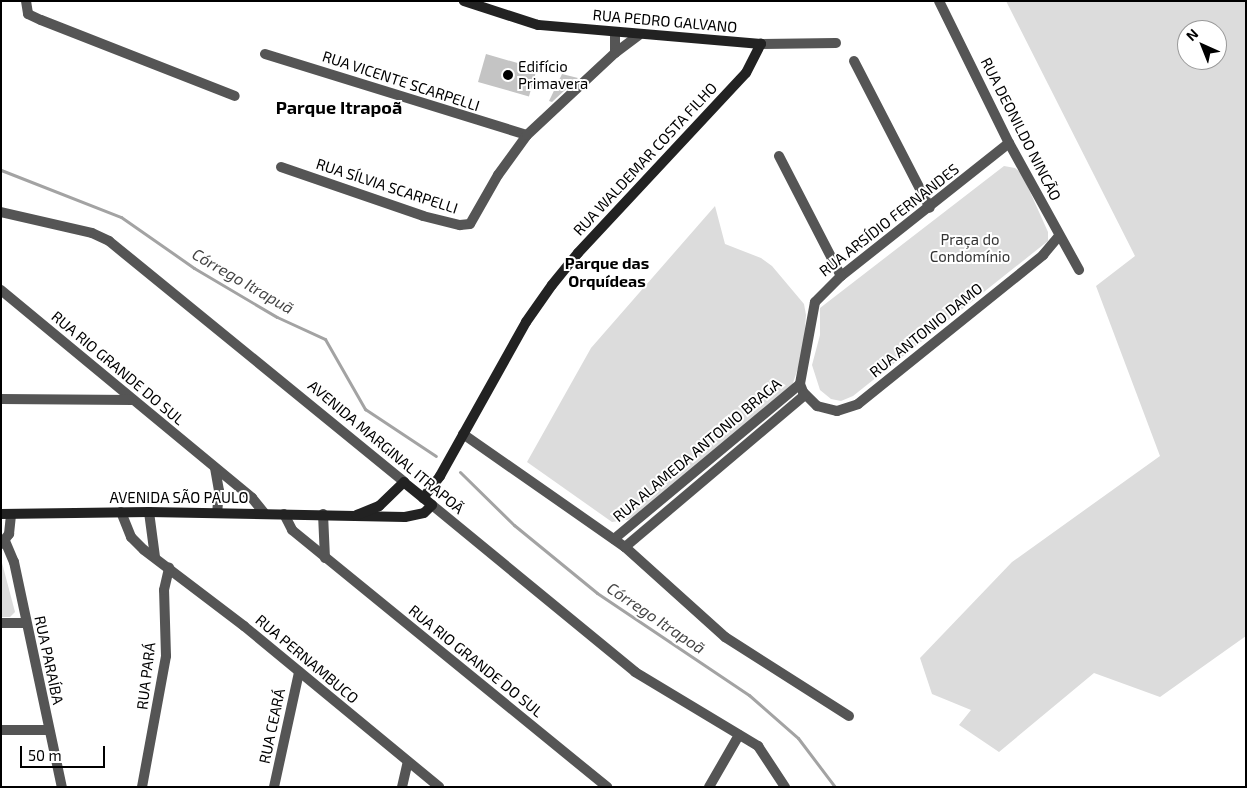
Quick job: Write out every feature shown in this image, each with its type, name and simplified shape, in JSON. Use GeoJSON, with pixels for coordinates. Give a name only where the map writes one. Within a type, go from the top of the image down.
{"type":"FeatureCollection","features":[{"type":"Feature","properties":{"kind":"main road","name":"RUA PEDRO GALVANO"},"geometry":{"type":"LineString","coordinates":[[464,1],[538,25],[614,33],[761,44]]}},
{"type":"Feature","properties":{"kind":"main road","name":"RUA WALDEMAR COSTA FILHO"},"geometry":{"type":"LineString","coordinates":[[424,498],[463,434],[526,322],[552,285],[578,253],[746,73],[761,44]]}},
{"type":"Feature","properties":{"kind":"main road","name":"AVENIDA MARGINAL ITRAPOÃ"},"geometry":{"type":"LineString","coordinates":[[404,482],[432,506]]}},
{"type":"Feature","properties":{"kind":"main road","name":"AVENIDA SÃO PAULO"},"geometry":{"type":"LineString","coordinates":[[357,514],[383,503],[404,482]]}},
{"type":"Feature","properties":{"kind":"main road","name":"AVENIDA SÃO PAULO"},"geometry":{"type":"LineString","coordinates":[[6,514],[149,512],[357,514],[411,517],[432,506]]}},
{"type":"Feature","properties":{"kind":"street"},"geometry":{"type":"LineString","coordinates":[[26,1],[28,14],[41,20],[234,96]]}},
{"type":"Feature","properties":{"kind":"street","name":"RUA DEONILDO NINCÃO"},"geometry":{"type":"LineString","coordinates":[[938,1],[1010,144],[1079,270]]}},
{"type":"Feature","properties":{"kind":"street"},"geometry":{"type":"LineString","coordinates":[[614,33],[615,54]]}},
{"type":"Feature","properties":{"kind":"street","name":"RUA SÍLVIA SCARPELLI"},"geometry":{"type":"LineString","coordinates":[[281,167],[423,216],[465,225],[477,215],[498,175],[527,135],[615,54],[640,35]]}},
{"type":"Feature","properties":{"kind":"street","name":"RUA PEDRO GALVANO"},"geometry":{"type":"LineString","coordinates":[[761,44],[836,44]]}},
{"type":"Feature","properties":{"kind":"street","name":"RUA VICENTE SCARPELLI"},"geometry":{"type":"LineString","coordinates":[[265,54],[527,135]]}},
{"type":"Feature","properties":{"kind":"street"},"geometry":{"type":"LineString","coordinates":[[854,61],[930,208]]}},
{"type":"Feature","properties":{"kind":"street","name":"RUA ARSÍDIO FERNANDES"},"geometry":{"type":"LineString","coordinates":[[803,391],[815,302],[841,276],[1010,144]]}},
{"type":"Feature","properties":{"kind":"street"},"geometry":{"type":"LineString","coordinates":[[779,156],[841,276]]}},
{"type":"Feature","properties":{"kind":"street","name":"AVENIDA MARGINAL ITRAPOÃ"},"geometry":{"type":"LineString","coordinates":[[1,212],[92,233],[109,241],[404,482]]}},
{"type":"Feature","properties":{"kind":"street","name":"RUA ANTONIO DAMO"},"geometry":{"type":"LineString","coordinates":[[803,391],[817,406],[837,411],[858,404],[1043,255],[1059,236]]}},
{"type":"Feature","properties":{"kind":"street","name":"RUA RIO GRANDE DO SUL"},"geometry":{"type":"LineString","coordinates":[[1,290],[252,498],[264,513]]}},
{"type":"Feature","properties":{"kind":"street","name":"RUA ALAMEDA ANTONIO BRAGA"},"geometry":{"type":"LineString","coordinates":[[614,539],[803,391]]}},
{"type":"Feature","properties":{"kind":"street","name":"RUA ALAMEDA ANTONIO BRAGA"},"geometry":{"type":"LineString","coordinates":[[625,547],[803,391]]}},
{"type":"Feature","properties":{"kind":"street"},"geometry":{"type":"LineString","coordinates":[[1,399],[133,400]]}},
{"type":"Feature","properties":{"kind":"street"},"geometry":{"type":"LineString","coordinates":[[463,434],[625,547],[725,637],[848,716]]}},
{"type":"Feature","properties":{"kind":"street"},"geometry":{"type":"LineString","coordinates":[[215,468],[219,491],[217,513]]}},
{"type":"Feature","properties":{"kind":"street","name":"AVENIDA MARGINAL ITRAPOÃ"},"geometry":{"type":"LineString","coordinates":[[432,506],[635,672],[758,746],[785,787]]}},
{"type":"Feature","properties":{"kind":"street","name":"RUA PERNAMBUCO"},"geometry":{"type":"LineString","coordinates":[[122,512],[131,537],[300,672],[439,787]]}},
{"type":"Feature","properties":{"kind":"street"},"geometry":{"type":"LineString","coordinates":[[149,512],[155,557]]}},
{"type":"Feature","properties":{"kind":"street"},"geometry":{"type":"LineString","coordinates":[[3,542],[10,534],[6,514]]}},
{"type":"Feature","properties":{"kind":"street","name":"RUA RIO GRANDE DO SUL"},"geometry":{"type":"LineString","coordinates":[[284,514],[292,530],[325,558],[607,787]]}},
{"type":"Feature","properties":{"kind":"street"},"geometry":{"type":"LineString","coordinates":[[323,514],[325,558]]}},
{"type":"Feature","properties":{"kind":"street","name":"RUA PARAÍBA"},"geometry":{"type":"LineString","coordinates":[[3,542],[14,562],[48,730],[62,787]]}},
{"type":"Feature","properties":{"kind":"street","name":"RUA PARÁ"},"geometry":{"type":"LineString","coordinates":[[142,787],[166,656],[164,590],[169,568]]}},
{"type":"Feature","properties":{"kind":"street"},"geometry":{"type":"LineString","coordinates":[[1,623],[26,623]]}},
{"type":"Feature","properties":{"kind":"street","name":"RUA CEARÁ"},"geometry":{"type":"LineString","coordinates":[[274,787],[300,672]]}},
{"type":"Feature","properties":{"kind":"street"},"geometry":{"type":"LineString","coordinates":[[1,730],[48,730]]}},
{"type":"Feature","properties":{"kind":"street"},"geometry":{"type":"LineString","coordinates":[[709,787],[739,735]]}},
{"type":"Feature","properties":{"kind":"street"},"geometry":{"type":"LineString","coordinates":[[402,787],[408,762]]}},
{"type":"Feature","properties":{"kind":"green space"},"geometry":{"type":"Polygon","coordinates":[[[1006,1],[1246,1],[1246,636],[1160,697],[1094,673],[999,752],[959,725],[971,710],[932,694],[920,658],[1012,562],[1160,456],[1096,286],[1135,256],[1006,1]]]}},
{"type":"Feature","properties":{"kind":"green space","name":"Praça do Condomínio"},"geometry":{"type":"Polygon","coordinates":[[[1004,166],[1015,168],[1022,174],[1048,232],[1048,241],[853,396],[841,401],[831,399],[820,390],[812,365],[820,335],[820,308],[1004,166]]]}},
{"type":"Feature","properties":{"kind":"green space"},"geometry":{"type":"Polygon","coordinates":[[[715,206],[725,244],[761,258],[772,266],[804,304],[806,315],[803,353],[791,389],[632,519],[612,522],[527,462],[591,348],[715,206]]]}},
{"type":"Feature","properties":{"kind":"green space"},"geometry":{"type":"Polygon","coordinates":[[[1,559],[15,612],[10,617],[1,617],[1,559]]]}},
{"type":"Feature","properties":{"kind":"building","name":"Edifício Primavera"},"geometry":{"type":"Polygon","coordinates":[[[486,54],[537,69],[529,96],[478,82],[486,54]]]}},
{"type":"Feature","properties":{"kind":"building"},"geometry":{"type":"Polygon","coordinates":[[[562,74],[578,78],[552,102],[549,101],[562,74]]]}},
{"type":"Feature","properties":{"kind":"waterway","name":"Córrego Itrapuã"},"geometry":{"type":"LineString","coordinates":[[1,170],[121,217],[194,268],[277,317],[325,339],[365,409],[436,456]]}},
{"type":"Feature","properties":{"kind":"waterway","name":"Córrego Itrapoã"},"geometry":{"type":"LineString","coordinates":[[460,472],[514,525],[597,593],[749,695],[798,738],[835,787]]}},
{"type":"Feature","properties":{"kind":"place","name":"Edifício Primavera"},"geometry":{"type":"Point","coordinates":[508,75]}},
{"type":"Feature","properties":{"kind":"district","name":"Parque Itrapoã"},"geometry":{"type":"Point","coordinates":[339,107]}},
{"type":"Feature","properties":{"kind":"district","name":"Parque das Orquídeas"},"geometry":{"type":"Point","coordinates":[607,272]}}]}
